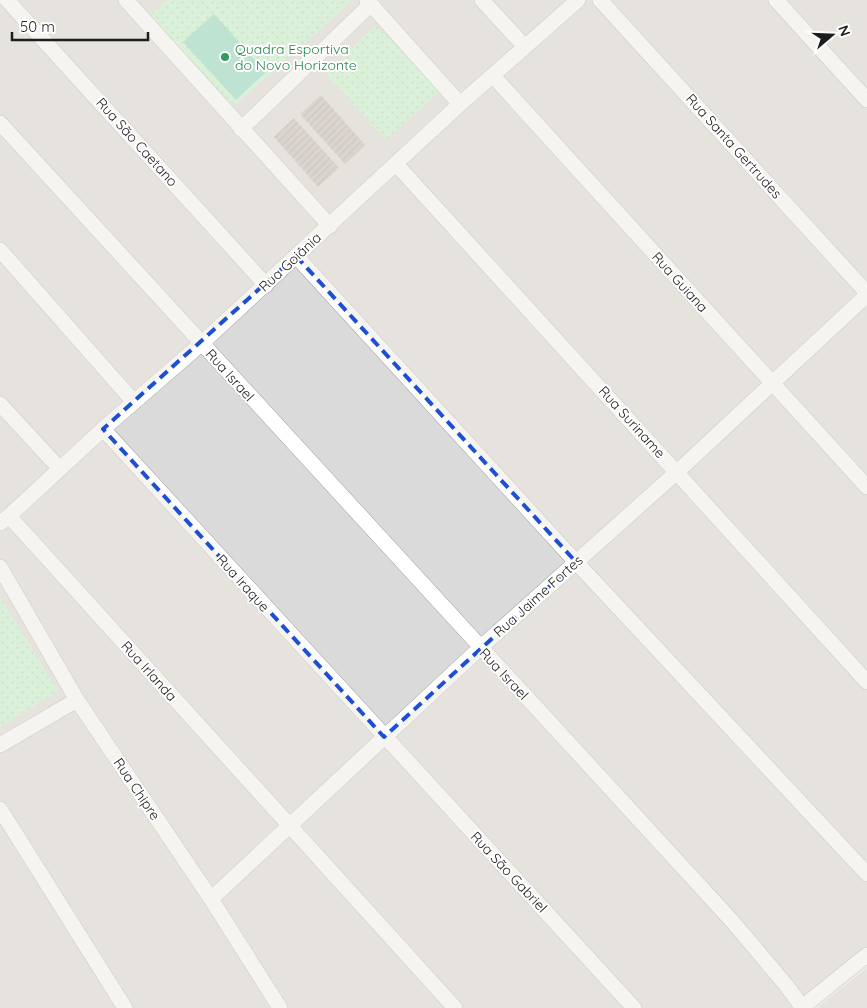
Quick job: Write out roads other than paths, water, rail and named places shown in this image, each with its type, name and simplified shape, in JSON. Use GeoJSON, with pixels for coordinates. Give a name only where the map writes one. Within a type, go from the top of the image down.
{"type":"FeatureCollection","features":[{"type":"Feature","properties":{"kind":"street","name":"Rua São Caetano"},"geometry":{"type":"LineString","coordinates":[[7,0],[266,285]]}},
{"type":"Feature","properties":{"kind":"street"},"geometry":{"type":"LineString","coordinates":[[126,0],[330,226]]}},
{"type":"Feature","properties":{"kind":"street"},"geometry":{"type":"LineString","coordinates":[[482,0],[525,48]]}},
{"type":"Feature","properties":{"kind":"street","name":"Rua Goiânia"},"geometry":{"type":"LineString","coordinates":[[4,519],[202,343],[460,104],[578,0]]}},
{"type":"Feature","properties":{"kind":"street","name":"Rua Santa Gertrudes"},"geometry":{"type":"LineString","coordinates":[[600,0],[867,294]]}},
{"type":"Feature","properties":{"kind":"street"},"geometry":{"type":"LineString","coordinates":[[776,0],[867,100]]}},
{"type":"Feature","properties":{"kind":"street"},"geometry":{"type":"LineString","coordinates":[[241,129],[369,2],[460,104]]}},
{"type":"Feature","properties":{"kind":"street","name":"Rua Guiana"},"geometry":{"type":"LineString","coordinates":[[493,76],[867,487]]}},
{"type":"Feature","properties":{"kind":"street"},"geometry":{"type":"LineString","coordinates":[[0,123],[202,343]]}},
{"type":"Feature","properties":{"kind":"street","name":"Rua Suriname"},"geometry":{"type":"LineString","coordinates":[[396,164],[867,682]]}},
{"type":"Feature","properties":{"kind":"street"},"geometry":{"type":"LineString","coordinates":[[0,250],[134,402]]}},
{"type":"Feature","properties":{"kind":"street"},"geometry":{"type":"LineString","coordinates":[[296,256],[576,562],[867,874]]}},
{"type":"Feature","properties":{"kind":"street","name":"Rua Jaime Fortes"},"geometry":{"type":"LineString","coordinates":[[211,899],[480,648],[773,384],[867,294]]}},
{"type":"Feature","properties":{"kind":"street","name":"Rua Israel"},"geometry":{"type":"LineString","coordinates":[[202,343],[732,921],[786,985],[802,1008]]}},
{"type":"Feature","properties":{"kind":"street"},"geometry":{"type":"LineString","coordinates":[[0,404],[60,470]]}},
{"type":"Feature","properties":{"kind":"street","name":"Rua Iraque"},"geometry":{"type":"LineString","coordinates":[[103,429],[384,737]]}},
{"type":"Feature","properties":{"kind":"street","name":"Rua Irlanda"},"geometry":{"type":"LineString","coordinates":[[4,519],[290,826]]}},
{"type":"Feature","properties":{"kind":"street","name":"Rua Chipre"},"geometry":{"type":"LineString","coordinates":[[0,567],[76,700],[211,899],[280,1008]]}},
{"type":"Feature","properties":{"kind":"street"},"geometry":{"type":"LineString","coordinates":[[0,745],[76,700]]}},
{"type":"Feature","properties":{"kind":"street","name":"Rua São Gabriel"},"geometry":{"type":"LineString","coordinates":[[384,737],[634,1008]]}},
{"type":"Feature","properties":{"kind":"street"},"geometry":{"type":"LineString","coordinates":[[0,809],[125,1008]]}},
{"type":"Feature","properties":{"kind":"street"},"geometry":{"type":"LineString","coordinates":[[290,826],[455,1008]]}},
{"type":"Feature","properties":{"kind":"street"},"geometry":{"type":"LineString","coordinates":[[802,1008],[867,955]]}},
{"type":"Feature","properties":{"kind":"place","name":"Quadra Esportiva do Novo Horizonte"},"geometry":{"type":"Point","coordinates":[225,57]}}]}
